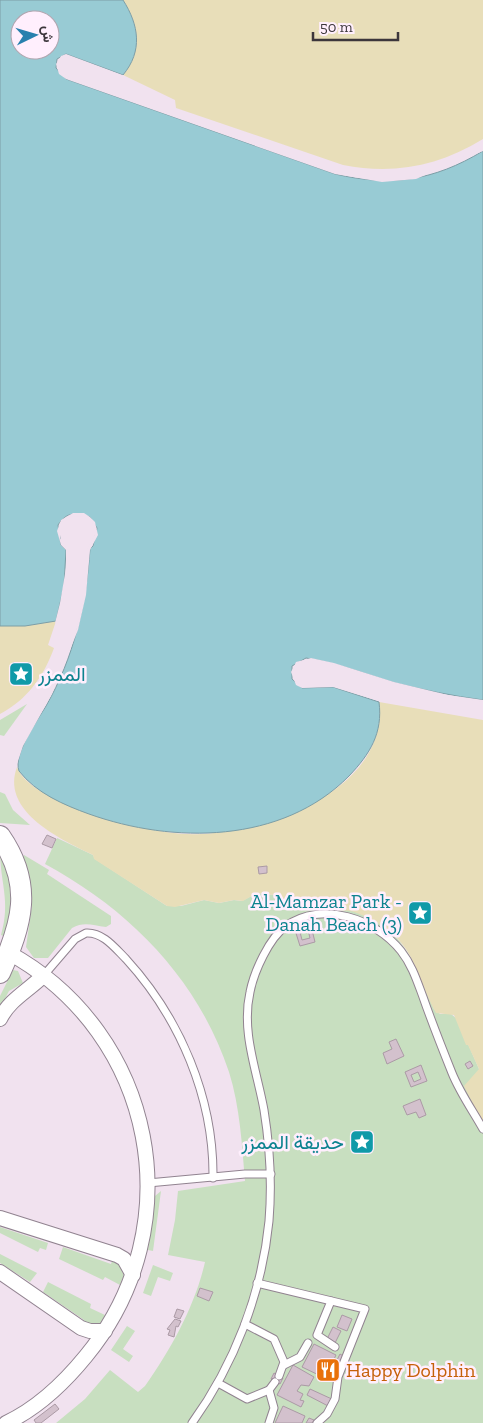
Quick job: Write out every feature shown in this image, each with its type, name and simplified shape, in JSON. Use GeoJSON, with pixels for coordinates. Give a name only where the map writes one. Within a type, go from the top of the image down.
{"type":"FeatureCollection","features":[{"type":"Feature","properties":{"kind":"main road"},"geometry":{"type":"LineString","coordinates":[[0,836],[16,866],[21,895],[19,924],[5,951],[0,973]]}},
{"type":"Feature","properties":{"kind":"street"},"geometry":{"type":"LineString","coordinates":[[5,951],[44,975],[63,991],[93,1024],[113,1052],[125,1076],[142,1128],[148,1183],[144,1232],[133,1275],[124,1298],[104,1331],[82,1361],[58,1387],[6,1423]]}},
{"type":"Feature","properties":{"kind":"street"},"geometry":{"type":"LineString","coordinates":[[0,1019],[11,1000],[31,988],[44,975]]}},
{"type":"Feature","properties":{"kind":"street"},"geometry":{"type":"LineString","coordinates":[[0,1218],[117,1255],[124,1259],[133,1275]]}},
{"type":"Feature","properties":{"kind":"street"},"geometry":{"type":"LineString","coordinates":[[0,1272],[82,1328],[98,1332],[104,1331]]}},
{"type":"Feature","properties":{"kind":"lane"},"geometry":{"type":"LineString","coordinates":[[193,1423],[218,1383],[244,1324],[257,1283],[269,1221],[271,1174],[264,1110],[249,1043],[248,1002],[253,980],[274,937],[287,925],[307,916],[332,915],[359,920],[384,934],[402,952],[411,967],[453,1076],[483,1129]]}},
{"type":"Feature","properties":{"kind":"lane"},"geometry":{"type":"LineString","coordinates":[[44,975],[75,939],[86,932],[99,935],[131,965],[167,1015],[191,1063],[210,1130],[213,1153],[213,1178]]}},
{"type":"Feature","properties":{"kind":"lane"},"geometry":{"type":"LineString","coordinates":[[148,1183],[245,1174],[271,1174]]}},
{"type":"Feature","properties":{"kind":"lane"},"geometry":{"type":"LineString","coordinates":[[257,1283],[365,1309],[338,1378],[335,1400],[327,1414],[317,1423]]}},
{"type":"Feature","properties":{"kind":"lane"},"geometry":{"type":"LineString","coordinates":[[331,1301],[317,1335],[335,1347]]}},
{"type":"Feature","properties":{"kind":"lane"},"geometry":{"type":"LineString","coordinates":[[244,1324],[273,1337],[284,1364]]}},
{"type":"Feature","properties":{"kind":"lane"},"geometry":{"type":"LineString","coordinates":[[218,1383],[247,1399],[269,1390],[284,1364],[300,1357],[308,1344]]}},
{"type":"Feature","properties":{"kind":"lane"},"geometry":{"type":"LineString","coordinates":[[268,1423],[274,1408],[269,1390]]}},
{"type":"Feature","properties":{"kind":"green space"},"geometry":{"type":"Polygon","coordinates":[[[27,704],[4,736],[0,735],[0,720],[27,704]]]}},
{"type":"Feature","properties":{"kind":"green space"},"geometry":{"type":"Polygon","coordinates":[[[0,792],[5,794],[13,810],[30,825],[0,823],[0,792]]]}},
{"type":"Feature","properties":{"kind":"green space","name":"حديقة الممزر"},"geometry":{"type":"Polygon","coordinates":[[[57,838],[93,855],[95,859],[167,906],[181,906],[204,900],[219,903],[234,900],[242,901],[257,893],[274,895],[289,903],[307,898],[322,908],[350,910],[368,916],[383,925],[405,948],[421,977],[434,1009],[440,1014],[451,1014],[457,1019],[479,1069],[483,1103],[483,1423],[56,1423],[85,1399],[110,1370],[138,1392],[145,1386],[181,1327],[195,1295],[205,1262],[168,1255],[175,1220],[178,1191],[245,1181],[236,1099],[229,1072],[216,1038],[180,977],[157,950],[105,903],[76,882],[45,864],[57,838]]]}},
{"type":"Feature","properties":{"kind":"green space"},"geometry":{"type":"Polygon","coordinates":[[[0,850],[13,885],[8,938],[1,935],[4,923],[5,902],[0,850]]]}},
{"type":"Feature","properties":{"kind":"green space"},"geometry":{"type":"Polygon","coordinates":[[[24,855],[49,870],[47,874],[111,916],[111,924],[106,927],[85,924],[72,928],[48,958],[34,958],[26,947],[32,905],[24,855]]]}},
{"type":"Feature","properties":{"kind":"green space"},"geometry":{"type":"Polygon","coordinates":[[[13,970],[18,971],[23,983],[9,991],[0,1008],[0,996],[13,970]]]}},
{"type":"Feature","properties":{"kind":"green space"},"geometry":{"type":"Polygon","coordinates":[[[161,1191],[153,1251],[148,1250],[155,1196],[161,1191]]]}},
{"type":"Feature","properties":{"kind":"green space"},"geometry":{"type":"Polygon","coordinates":[[[0,1227],[48,1243],[46,1250],[40,1248],[38,1252],[0,1233],[0,1227]]]}},
{"type":"Feature","properties":{"kind":"green space"},"geometry":{"type":"Polygon","coordinates":[[[63,1247],[111,1264],[113,1258],[118,1261],[124,1275],[120,1285],[105,1277],[103,1280],[59,1259],[63,1247]]]}},
{"type":"Feature","properties":{"kind":"green space"},"geometry":{"type":"Polygon","coordinates":[[[0,1254],[37,1273],[30,1282],[0,1263],[0,1254]]]}},
{"type":"Feature","properties":{"kind":"green space"},"geometry":{"type":"Polygon","coordinates":[[[153,1265],[173,1273],[170,1281],[158,1277],[151,1296],[143,1293],[153,1265]]]}},
{"type":"Feature","properties":{"kind":"green space"},"geometry":{"type":"Polygon","coordinates":[[[48,1282],[91,1304],[90,1308],[105,1315],[100,1324],[96,1326],[82,1323],[84,1320],[43,1292],[48,1282]]]}},
{"type":"Feature","properties":{"kind":"green space"},"geometry":{"type":"Polygon","coordinates":[[[127,1326],[135,1331],[123,1349],[133,1356],[129,1362],[111,1350],[127,1326]]]}},
{"type":"Feature","properties":{"kind":"sand"},"geometry":{"type":"Polygon","coordinates":[[[123,0],[483,0],[483,139],[450,156],[433,162],[398,168],[362,168],[343,165],[176,108],[175,100],[123,75],[134,57],[136,38],[133,19],[123,0]]]}},
{"type":"Feature","properties":{"kind":"sand","name":"الممزر"},"geometry":{"type":"Polygon","coordinates":[[[56,621],[48,645],[54,648],[40,677],[18,702],[0,714],[0,626],[25,626],[56,621]]]}},
{"type":"Feature","properties":{"kind":"sand","name":"Al-Mamzar Park - Danah Beach (3)"},"geometry":{"type":"Polygon","coordinates":[[[379,702],[483,720],[483,1124],[464,1086],[479,1069],[468,1045],[466,1045],[454,1015],[436,1013],[409,954],[391,932],[357,913],[323,909],[307,898],[281,905],[274,895],[257,893],[243,901],[234,900],[219,903],[204,900],[175,907],[167,906],[94,859],[93,855],[66,841],[37,822],[25,811],[17,798],[14,783],[17,767],[21,775],[29,783],[62,802],[146,828],[173,833],[201,834],[229,831],[259,824],[290,814],[320,800],[345,781],[365,759],[377,733],[379,702]]]}},
{"type":"Feature","properties":{"kind":"water"},"geometry":{"type":"Polygon","coordinates":[[[0,0],[123,0],[133,19],[136,47],[134,57],[123,75],[66,54],[60,57],[60,10],[10,10],[10,60],[57,60],[56,68],[66,79],[335,174],[375,180],[411,179],[447,169],[483,151],[483,700],[395,683],[306,658],[292,666],[292,679],[302,688],[333,687],[379,702],[380,713],[377,733],[363,760],[349,776],[322,798],[292,815],[259,826],[225,832],[191,833],[156,830],[122,824],[70,807],[42,792],[19,771],[19,756],[56,687],[77,630],[82,610],[90,549],[93,546],[97,528],[90,517],[68,515],[58,525],[61,545],[66,550],[64,586],[56,621],[25,626],[0,626],[0,0]]]}},
{"type":"Feature","properties":{"kind":"pier"},"geometry":{"type":"Polygon","coordinates":[[[66,54],[125,76],[122,77],[66,57],[60,61],[58,68],[67,76],[336,172],[360,177],[398,179],[415,176],[483,148],[483,151],[416,179],[382,182],[335,174],[66,79],[59,74],[56,64],[61,56],[66,54]]]}},
{"type":"Feature","properties":{"kind":"pier"},"geometry":{"type":"Polygon","coordinates":[[[73,513],[84,513],[90,517],[95,522],[98,535],[90,550],[86,595],[78,630],[52,694],[23,746],[15,770],[15,763],[21,745],[50,693],[76,630],[83,595],[87,549],[95,534],[92,523],[83,516],[68,517],[61,526],[60,538],[68,550],[68,568],[63,604],[58,621],[55,623],[66,568],[66,550],[61,545],[57,531],[61,520],[73,513]]]}},
{"type":"Feature","properties":{"kind":"pier"},"geometry":{"type":"Polygon","coordinates":[[[311,658],[334,663],[394,682],[448,695],[483,700],[483,702],[448,698],[394,685],[333,665],[310,661],[301,662],[295,668],[294,678],[298,683],[309,686],[333,685],[382,702],[333,687],[302,688],[296,685],[291,672],[296,662],[311,658]]]}},
{"type":"Feature","properties":{"kind":"building"},"geometry":{"type":"Polygon","coordinates":[[[47,835],[56,839],[52,848],[42,844],[47,835]]]}},
{"type":"Feature","properties":{"kind":"building"},"geometry":{"type":"Polygon","coordinates":[[[267,866],[267,873],[259,874],[258,867],[267,866]]]}},
{"type":"Feature","properties":{"kind":"building"},"geometry":{"type":"Polygon","coordinates":[[[311,926],[315,942],[300,946],[295,930],[311,926]],[[308,930],[300,932],[302,940],[310,938],[308,930]]]}},
{"type":"Feature","properties":{"kind":"building"},"geometry":{"type":"Polygon","coordinates":[[[396,1039],[404,1056],[387,1064],[383,1053],[392,1049],[389,1042],[396,1039]]]}},
{"type":"Feature","properties":{"kind":"building"},"geometry":{"type":"Polygon","coordinates":[[[470,1061],[473,1066],[468,1069],[465,1064],[470,1061]]]}},
{"type":"Feature","properties":{"kind":"building"},"geometry":{"type":"Polygon","coordinates":[[[421,1065],[427,1081],[411,1087],[405,1072],[421,1065]],[[418,1072],[411,1075],[414,1082],[421,1079],[418,1072]]]}},
{"type":"Feature","properties":{"kind":"building"},"geometry":{"type":"Polygon","coordinates":[[[420,1099],[426,1115],[419,1118],[416,1112],[407,1115],[403,1106],[420,1099]]]}},
{"type":"Feature","properties":{"kind":"building"},"geometry":{"type":"Polygon","coordinates":[[[200,1288],[213,1292],[209,1301],[197,1296],[200,1288]]]}},
{"type":"Feature","properties":{"kind":"building"},"geometry":{"type":"Polygon","coordinates":[[[177,1309],[184,1311],[180,1319],[174,1317],[177,1309]]]}},
{"type":"Feature","properties":{"kind":"building"},"geometry":{"type":"Polygon","coordinates":[[[342,1315],[352,1319],[347,1331],[337,1327],[342,1315]]]}},
{"type":"Feature","properties":{"kind":"building"},"geometry":{"type":"Polygon","coordinates":[[[175,1319],[181,1321],[178,1327],[176,1326],[174,1337],[168,1335],[170,1330],[167,1329],[175,1319]]]}},
{"type":"Feature","properties":{"kind":"building"},"geometry":{"type":"Polygon","coordinates":[[[333,1327],[341,1331],[335,1343],[327,1339],[333,1327]]]}},
{"type":"Feature","properties":{"kind":"building"},"geometry":{"type":"Polygon","coordinates":[[[314,1344],[336,1355],[325,1378],[302,1367],[314,1344]]]}},
{"type":"Feature","properties":{"kind":"building"},"geometry":{"type":"Polygon","coordinates":[[[340,1354],[345,1357],[333,1378],[329,1376],[340,1354]]]}},
{"type":"Feature","properties":{"kind":"building"},"geometry":{"type":"Polygon","coordinates":[[[293,1365],[314,1377],[309,1386],[301,1385],[297,1391],[303,1394],[300,1400],[304,1401],[301,1407],[277,1395],[293,1365]]]}},
{"type":"Feature","properties":{"kind":"building"},"geometry":{"type":"Polygon","coordinates":[[[274,1373],[283,1378],[280,1384],[271,1379],[274,1373]]]}},
{"type":"Feature","properties":{"kind":"building"},"geometry":{"type":"Polygon","coordinates":[[[310,1389],[334,1400],[330,1407],[307,1395],[310,1389]]]}},
{"type":"Feature","properties":{"kind":"building"},"geometry":{"type":"Polygon","coordinates":[[[55,1404],[59,1409],[41,1423],[36,1423],[34,1420],[55,1404]]]}},
{"type":"Feature","properties":{"kind":"building"},"geometry":{"type":"Polygon","coordinates":[[[283,1406],[305,1416],[302,1423],[275,1423],[283,1406]]]}},
{"type":"Feature","properties":{"kind":"building"},"geometry":{"type":"Polygon","coordinates":[[[309,1418],[314,1420],[312,1423],[306,1423],[309,1418]]]}},
{"type":"Feature","properties":{"kind":"place","name":"الممزر"},"geometry":{"type":"Point","coordinates":[21,674]}},
{"type":"Feature","properties":{"kind":"place","name":"Al-Mamzar Park - Danah Beach (3)"},"geometry":{"type":"Point","coordinates":[420,913]}},
{"type":"Feature","properties":{"kind":"place","name":"حديقة الممزر"},"geometry":{"type":"Point","coordinates":[362,1142]}},
{"type":"Feature","properties":{"kind":"place","name":"Happy Dolphin"},"geometry":{"type":"Point","coordinates":[328,1370]}}]}
